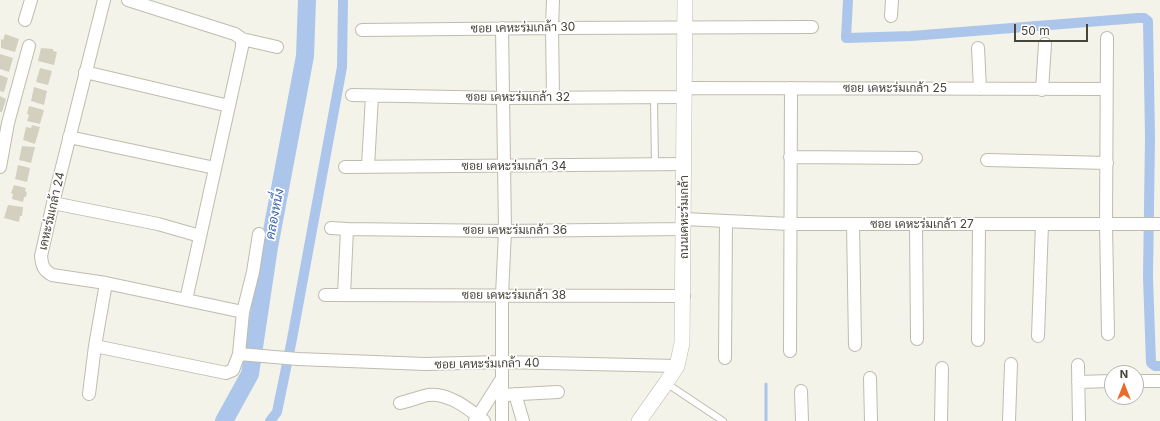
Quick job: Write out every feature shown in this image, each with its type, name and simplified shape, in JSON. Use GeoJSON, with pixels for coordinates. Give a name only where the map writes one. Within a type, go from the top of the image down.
{"type":"FeatureCollection","features":[{"type":"Feature","properties":{"kind":"street"},"geometry":{"type":"LineString","coordinates":[[25,20],[31,0]]}},
{"type":"Feature","properties":{"kind":"street","name":"เคหะร่มเกล้า 24"},"geometry":{"type":"LineString","coordinates":[[104,0],[69,137],[41,256],[45,271],[52,275],[106,283],[243,312]]}},
{"type":"Feature","properties":{"kind":"street"},"geometry":{"type":"LineString","coordinates":[[128,0],[235,34],[242,39],[277,47]]}},
{"type":"Feature","properties":{"kind":"street"},"geometry":{"type":"LineString","coordinates":[[553,0],[553,97]]}},
{"type":"Feature","properties":{"kind":"street","name":"ถนนเคหะร่มเกล้า"},"geometry":{"type":"LineString","coordinates":[[639,421],[677,366],[682,343],[684,296],[683,93],[685,0]]}},
{"type":"Feature","properties":{"kind":"street"},"geometry":{"type":"LineString","coordinates":[[890,16],[892,0]]}},
{"type":"Feature","properties":{"kind":"street","name":"ซอย เคหะร่มเกล้า 30"},"geometry":{"type":"LineString","coordinates":[[362,30],[812,27]]}},
{"type":"Feature","properties":{"kind":"street"},"geometry":{"type":"LineString","coordinates":[[502,28],[505,166],[505,230],[502,295],[501,379],[502,421]]}},
{"type":"Feature","properties":{"kind":"street"},"geometry":{"type":"LineString","coordinates":[[1107,38],[1106,224],[1108,334]]}},
{"type":"Feature","properties":{"kind":"street"},"geometry":{"type":"LineString","coordinates":[[186,300],[242,47],[242,39]]}},
{"type":"Feature","properties":{"kind":"street"},"geometry":{"type":"LineString","coordinates":[[1042,90],[1044,44]]}},
{"type":"Feature","properties":{"kind":"street"},"geometry":{"type":"LineString","coordinates":[[0,167],[4,122],[29,46]]}},
{"type":"Feature","properties":{"kind":"street"},"geometry":{"type":"LineString","coordinates":[[978,48],[980,89]]}},
{"type":"Feature","properties":{"kind":"street"},"geometry":{"type":"LineString","coordinates":[[85,72],[229,106]]}},
{"type":"Feature","properties":{"kind":"street"},"geometry":{"type":"LineString","coordinates":[[790,351],[791,88]]}},
{"type":"Feature","properties":{"kind":"street","name":"ซอย เคหะร่มเกล้า 25"},"geometry":{"type":"LineString","coordinates":[[683,93],[791,88],[1042,90],[1106,89]]}},
{"type":"Feature","properties":{"kind":"street","name":"ซอย เคหะร่มเกล้า 32"},"geometry":{"type":"LineString","coordinates":[[352,95],[504,98],[654,98],[683,93]]}},
{"type":"Feature","properties":{"kind":"street"},"geometry":{"type":"LineString","coordinates":[[368,166],[372,96]]}},
{"type":"Feature","properties":{"kind":"street"},"geometry":{"type":"LineString","coordinates":[[69,137],[215,168]]}},
{"type":"Feature","properties":{"kind":"street"},"geometry":{"type":"LineString","coordinates":[[790,157],[916,158]]}},
{"type":"Feature","properties":{"kind":"street"},"geometry":{"type":"LineString","coordinates":[[987,160],[1107,163]]}},
{"type":"Feature","properties":{"kind":"street","name":"ซอย เคหะร่มเกล้า 34"},"geometry":{"type":"LineString","coordinates":[[345,166],[684,164]]}},
{"type":"Feature","properties":{"kind":"street"},"geometry":{"type":"LineString","coordinates":[[53,203],[158,224],[200,236]]}},
{"type":"Feature","properties":{"kind":"street"},"geometry":{"type":"LineString","coordinates":[[725,358],[726,221]]}},
{"type":"Feature","properties":{"kind":"street","name":"ซอย เคหะร่มเกล้า 27"},"geometry":{"type":"LineString","coordinates":[[684,224],[726,221],[790,224],[1158,224]]}},
{"type":"Feature","properties":{"kind":"street","name":"ซอย เคหะร่มเกล้า 36"},"geometry":{"type":"LineString","coordinates":[[331,228],[505,230],[684,224]]}},
{"type":"Feature","properties":{"kind":"street"},"geometry":{"type":"LineString","coordinates":[[853,224],[856,345]]}},
{"type":"Feature","properties":{"kind":"street"},"geometry":{"type":"LineString","coordinates":[[916,224],[917,339]]}},
{"type":"Feature","properties":{"kind":"street"},"geometry":{"type":"LineString","coordinates":[[978,340],[979,224]]}},
{"type":"Feature","properties":{"kind":"street"},"geometry":{"type":"LineString","coordinates":[[1038,336],[1042,224]]}},
{"type":"Feature","properties":{"kind":"street"},"geometry":{"type":"LineString","coordinates":[[344,295],[347,229]]}},
{"type":"Feature","properties":{"kind":"street"},"geometry":{"type":"LineString","coordinates":[[95,346],[226,373],[233,370],[239,354],[243,312],[253,272],[260,234]]}},
{"type":"Feature","properties":{"kind":"street"},"geometry":{"type":"LineString","coordinates":[[89,394],[95,346],[106,283]]}},
{"type":"Feature","properties":{"kind":"street","name":"ซอย เคหะร่มเกล้า 38"},"geometry":{"type":"LineString","coordinates":[[325,295],[684,296]]}},
{"type":"Feature","properties":{"kind":"street","name":"ซอย เคหะร่มเกล้า 40"},"geometry":{"type":"LineString","coordinates":[[239,354],[298,359],[425,364],[502,362],[677,366]]}},
{"type":"Feature","properties":{"kind":"street"},"geometry":{"type":"LineString","coordinates":[[1009,421],[1011,364]]}},
{"type":"Feature","properties":{"kind":"street"},"geometry":{"type":"LineString","coordinates":[[1078,365],[1079,421]]}},
{"type":"Feature","properties":{"kind":"street"},"geometry":{"type":"LineString","coordinates":[[941,421],[942,368]]}},
{"type":"Feature","properties":{"kind":"street"},"geometry":{"type":"LineString","coordinates":[[870,378],[871,421]]}},
{"type":"Feature","properties":{"kind":"street"},"geometry":{"type":"LineString","coordinates":[[400,404],[428,395],[440,395],[449,398],[479,420],[501,379]]}},
{"type":"Feature","properties":{"kind":"street"},"geometry":{"type":"LineString","coordinates":[[1078,382],[1104,381]]}},
{"type":"Feature","properties":{"kind":"street"},"geometry":{"type":"LineString","coordinates":[[1144,381],[1160,381]]}},
{"type":"Feature","properties":{"kind":"street"},"geometry":{"type":"LineString","coordinates":[[801,391],[802,421]]}},
{"type":"Feature","properties":{"kind":"street"},"geometry":{"type":"LineString","coordinates":[[502,395],[558,392]]}},
{"type":"Feature","properties":{"kind":"street"},"geometry":{"type":"LineString","coordinates":[[515,394],[523,421]]}},
{"type":"Feature","properties":{"kind":"lane"},"geometry":{"type":"LineString","coordinates":[[654,98],[655,165]]}},
{"type":"Feature","properties":{"kind":"lane"},"geometry":{"type":"LineString","coordinates":[[666,383],[714,419],[723,421]]}},
{"type":"Feature","properties":{"kind":"building"},"geometry":{"type":"Polygon","coordinates":[[[5,34],[19,39],[15,52],[1,48],[1,39],[3,40],[5,34]]]}},
{"type":"Feature","properties":{"kind":"building"},"geometry":{"type":"Polygon","coordinates":[[[41,48],[53,49],[53,51],[57,52],[54,65],[38,61],[41,48]]]}},
{"type":"Feature","properties":{"kind":"building"},"geometry":{"type":"Polygon","coordinates":[[[0,54],[13,58],[9,72],[0,69],[0,54]]]}},
{"type":"Feature","properties":{"kind":"building"},"geometry":{"type":"Polygon","coordinates":[[[40,68],[52,71],[48,85],[36,82],[40,68]]]}},
{"type":"Feature","properties":{"kind":"building"},"geometry":{"type":"Polygon","coordinates":[[[0,75],[8,78],[4,92],[0,91],[0,75]]]}},
{"type":"Feature","properties":{"kind":"building"},"geometry":{"type":"Polygon","coordinates":[[[34,87],[47,91],[44,105],[31,101],[34,87]]]}},
{"type":"Feature","properties":{"kind":"building"},"geometry":{"type":"Polygon","coordinates":[[[0,96],[6,99],[2,112],[0,112],[0,96]]]}},
{"type":"Feature","properties":{"kind":"building"},"geometry":{"type":"Polygon","coordinates":[[[29,106],[44,110],[40,124],[27,121],[29,106]]]}},
{"type":"Feature","properties":{"kind":"building"},"geometry":{"type":"Polygon","coordinates":[[[32,125],[40,127],[35,144],[23,140],[26,127],[31,128],[32,125]]]}},
{"type":"Feature","properties":{"kind":"building"},"geometry":{"type":"Polygon","coordinates":[[[22,146],[35,147],[31,163],[19,160],[22,146]]]}},
{"type":"Feature","properties":{"kind":"building"},"geometry":{"type":"Polygon","coordinates":[[[18,165],[30,168],[27,182],[15,179],[18,165]]]}},
{"type":"Feature","properties":{"kind":"building"},"geometry":{"type":"Polygon","coordinates":[[[14,185],[26,188],[26,197],[24,197],[23,202],[12,199],[13,194],[11,193],[14,185]]]}},
{"type":"Feature","properties":{"kind":"building"},"geometry":{"type":"Polygon","coordinates":[[[8,205],[23,207],[22,216],[20,216],[19,222],[4,218],[8,205]]]}},
{"type":"Feature","properties":{"kind":"waterway","name":"คลองหนึ่ง"},"geometry":{"type":"LineString","coordinates":[[224,421],[250,374],[269,247],[305,56],[307,0]]}},
{"type":"Feature","properties":{"kind":"waterway"},"geometry":{"type":"LineString","coordinates":[[270,421],[277,412],[292,339],[342,67],[343,0]]}},
{"type":"Feature","properties":{"kind":"waterway"},"geometry":{"type":"LineString","coordinates":[[848,0],[846,38],[911,36],[1138,18],[1144,18],[1148,21],[1150,137],[1148,277],[1151,363],[1155,366],[1160,366]]}},
{"type":"Feature","properties":{"kind":"waterway"},"geometry":{"type":"LineString","coordinates":[[766,384],[766,421]]}}]}
